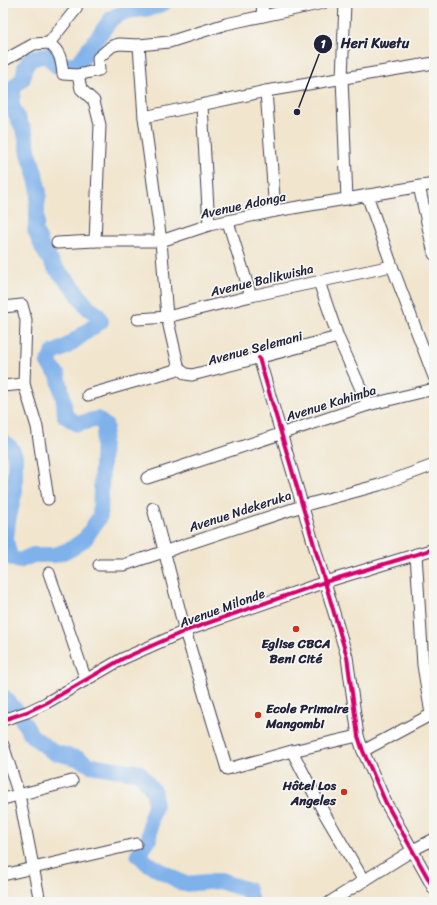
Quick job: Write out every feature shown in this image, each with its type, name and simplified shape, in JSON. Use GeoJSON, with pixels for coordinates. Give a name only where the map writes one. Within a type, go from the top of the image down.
{"type":"FeatureCollection","features":[{"type":"Feature","properties":{"kind":"street"},"geometry":{"type":"LineString","coordinates":[[49,43],[76,9],[77,3]]}},
{"type":"Feature","properties":{"kind":"street"},"geometry":{"type":"LineString","coordinates":[[262,16],[263,3]]}},
{"type":"Feature","properties":{"kind":"street"},"geometry":{"type":"LineString","coordinates":[[3,61],[34,44],[49,43],[56,49],[62,58],[63,74],[78,75],[99,70],[98,58],[112,46],[119,44],[139,45],[169,42],[226,24],[323,3]]}},
{"type":"Feature","properties":{"kind":"street"},"geometry":{"type":"LineString","coordinates":[[344,3],[342,78],[347,199]]}},
{"type":"Feature","properties":{"kind":"street"},"geometry":{"type":"LineString","coordinates":[[88,395],[179,369],[168,316],[161,241],[144,118],[139,45]]}},
{"type":"Feature","properties":{"kind":"street"},"geometry":{"type":"LineString","coordinates":[[144,118],[266,92],[434,63]]}},
{"type":"Feature","properties":{"kind":"street"},"geometry":{"type":"LineString","coordinates":[[78,75],[81,89],[94,101],[100,125],[95,241]]}},
{"type":"Feature","properties":{"kind":"street"},"geometry":{"type":"LineString","coordinates":[[266,92],[275,211]]}},
{"type":"Feature","properties":{"kind":"street"},"geometry":{"type":"LineString","coordinates":[[202,106],[209,225]]}},
{"type":"Feature","properties":{"kind":"street","name":"Avenue Adonga"},"geometry":{"type":"LineString","coordinates":[[57,243],[95,241],[161,241],[209,225],[275,211],[434,184]]}},
{"type":"Feature","properties":{"kind":"street"},"geometry":{"type":"LineString","coordinates":[[419,186],[434,254]]}},
{"type":"Feature","properties":{"kind":"street"},"geometry":{"type":"LineString","coordinates":[[367,195],[434,377]]}},
{"type":"Feature","properties":{"kind":"street"},"geometry":{"type":"LineString","coordinates":[[228,222],[251,296]]}},
{"type":"Feature","properties":{"kind":"street","name":"Avenue Balikwisha"},"geometry":{"type":"LineString","coordinates":[[138,319],[168,316],[251,296],[392,266]]}},
{"type":"Feature","properties":{"kind":"street"},"geometry":{"type":"LineString","coordinates":[[319,282],[338,337],[368,405]]}},
{"type":"Feature","properties":{"kind":"street"},"geometry":{"type":"LineString","coordinates":[[3,307],[22,305],[26,320],[24,384],[37,427],[48,498]]}},
{"type":"Feature","properties":{"kind":"street","name":"Avenue Selemani"},"geometry":{"type":"LineString","coordinates":[[179,369],[186,374],[192,375],[338,337]]}},
{"type":"Feature","properties":{"kind":"street"},"geometry":{"type":"LineString","coordinates":[[260,358],[347,657],[358,736],[386,803],[434,889]]}},
{"type":"Feature","properties":{"kind":"street"},"geometry":{"type":"LineString","coordinates":[[3,386],[24,384]]}},
{"type":"Feature","properties":{"kind":"street","name":"Avenue Kahimba"},"geometry":{"type":"LineString","coordinates":[[147,478],[368,405],[434,389]]}},
{"type":"Feature","properties":{"kind":"street","name":"Avenue Ndekeruka"},"geometry":{"type":"LineString","coordinates":[[99,565],[124,565],[165,550],[302,506],[378,485],[434,465]]}},
{"type":"Feature","properties":{"kind":"street"},"geometry":{"type":"LineString","coordinates":[[153,508],[185,631],[226,769],[292,751],[358,736]]}},
{"type":"Feature","properties":{"kind":"street","name":"Avenue Milonde"},"geometry":{"type":"LineString","coordinates":[[6,719],[27,712],[46,703],[122,659],[185,631],[325,582],[416,554],[434,550]]}},
{"type":"Feature","properties":{"kind":"street"},"geometry":{"type":"LineString","coordinates":[[363,751],[433,713],[423,665],[416,554]]}},
{"type":"Feature","properties":{"kind":"street"},"geometry":{"type":"LineString","coordinates":[[49,573],[86,680]]}},
{"type":"Feature","properties":{"kind":"street"},"geometry":{"type":"LineString","coordinates":[[3,745],[19,795],[40,902]]}},
{"type":"Feature","properties":{"kind":"street"},"geometry":{"type":"LineString","coordinates":[[292,751],[323,811],[364,881]]}},
{"type":"Feature","properties":{"kind":"street"},"geometry":{"type":"LineString","coordinates":[[3,798],[72,781]]}},
{"type":"Feature","properties":{"kind":"street"},"geometry":{"type":"LineString","coordinates":[[330,902],[413,850],[434,839]]}},
{"type":"Feature","properties":{"kind":"street"},"geometry":{"type":"LineString","coordinates":[[3,876],[136,844]]}},
{"type":"Feature","properties":{"kind":"waterway"},"geometry":{"type":"LineString","coordinates":[[3,441],[11,448],[15,456],[15,490],[8,521],[6,540],[10,557],[19,561],[33,555],[55,555],[71,549],[85,539],[100,516],[103,440],[106,426],[97,419],[78,424],[65,416],[64,402],[58,375],[48,363],[53,353],[66,347],[101,321],[97,314],[88,308],[73,287],[55,268],[43,249],[35,230],[39,192],[25,133],[11,104],[14,87],[23,78],[25,67],[31,59],[46,55],[57,66],[70,65],[79,62],[112,18],[127,11],[151,8],[164,3]]}},
{"type":"Feature","properties":{"kind":"waterway"},"geometry":{"type":"LineString","coordinates":[[3,696],[17,711],[31,735],[53,752],[80,759],[90,765],[140,773],[154,792],[155,806],[151,818],[149,839],[138,854],[147,863],[184,884],[219,881],[248,890],[251,902]]}},
{"type":"Feature","properties":{"kind":"cycle path"},"geometry":{"type":"LineString","coordinates":[[259,358],[347,657],[358,736],[386,803],[434,889]]}},
{"type":"Feature","properties":{"kind":"cycle path"},"geometry":{"type":"LineString","coordinates":[[3,720],[27,712],[46,703],[122,659],[185,631],[325,582],[434,549]]}},
{"type":"Feature","properties":{"kind":"place","name":"Heri Kwetu"},"geometry":{"type":"Point","coordinates":[297,112]}},
{"type":"Feature","properties":{"kind":"place","name":"Eglise CBCA Beni Cité"},"geometry":{"type":"Point","coordinates":[296,629]}},
{"type":"Feature","properties":{"kind":"place","name":"Ecole Primaire Mangombi"},"geometry":{"type":"Point","coordinates":[258,715]}},
{"type":"Feature","properties":{"kind":"place","name":"Hôtel Los Angeles"},"geometry":{"type":"Point","coordinates":[344,792]}}]}
